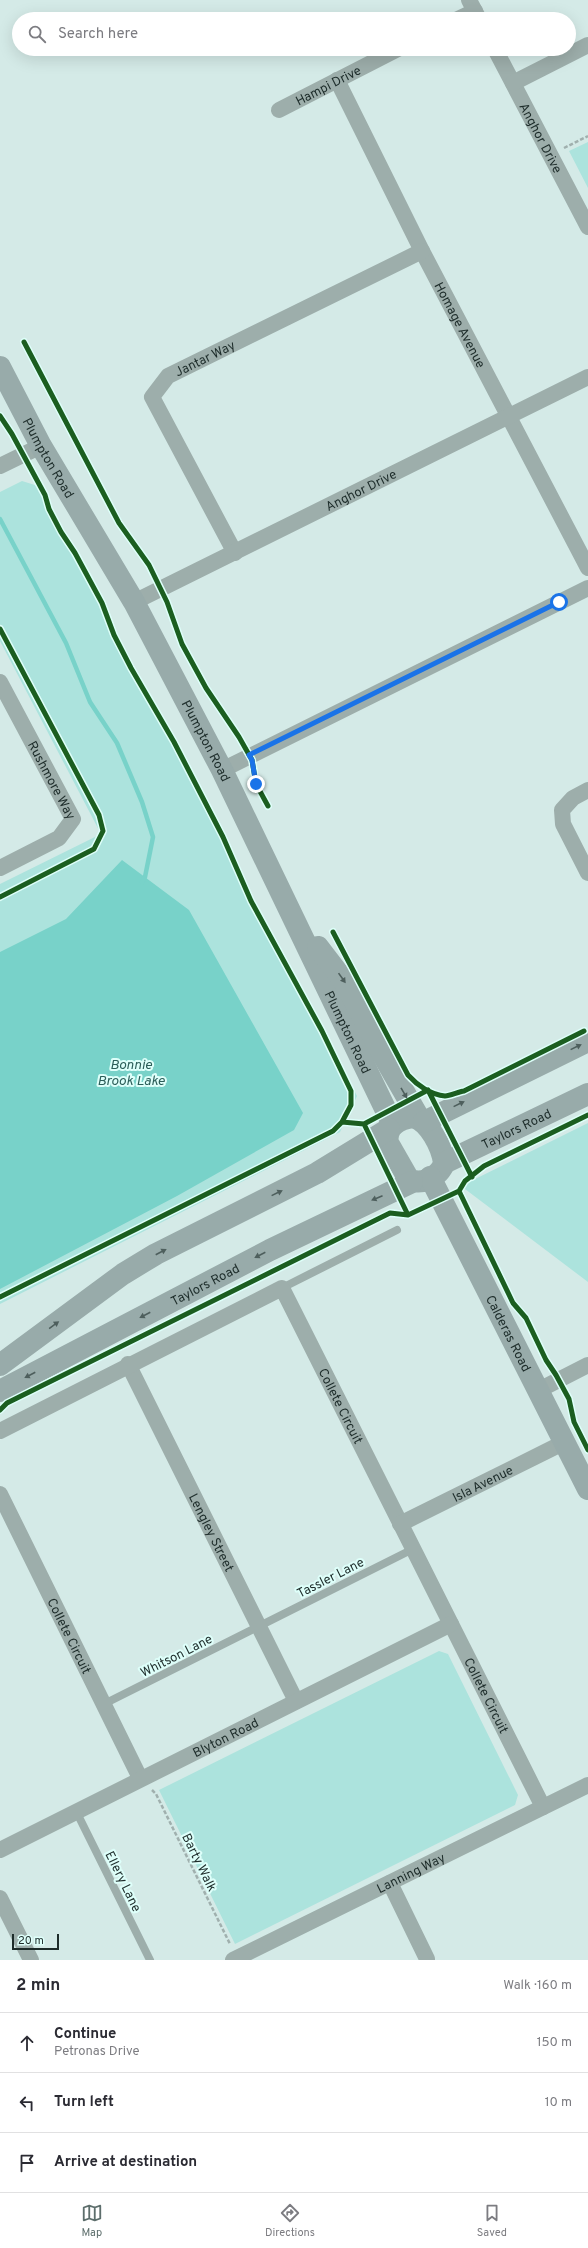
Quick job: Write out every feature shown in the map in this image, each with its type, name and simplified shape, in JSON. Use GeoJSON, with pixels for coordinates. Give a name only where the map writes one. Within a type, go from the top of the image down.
{"type":"FeatureCollection","features":[{"type":"Feature","properties":{"kind":"street"},"geometry":{"type":"LineString","coordinates":[[576,50],[588,44]]}},
{"type":"Feature","properties":{"kind":"street","name":"Hampi Drive"},"geometry":{"type":"LineString","coordinates":[[279,110],[384,56]]}},
{"type":"Feature","properties":{"kind":"street","name":"Anghor Drive"},"geometry":{"type":"LineString","coordinates":[[499,56],[588,227]]}},
{"type":"Feature","properties":{"kind":"street"},"geometry":{"type":"LineString","coordinates":[[513,83],[565,56]]}},
{"type":"Feature","properties":{"kind":"street","name":"Homage Avenue"},"geometry":{"type":"LineString","coordinates":[[337,80],[422,250],[588,568]]}},
{"type":"Feature","properties":{"kind":"street","name":"Jantar Way"},"geometry":{"type":"LineString","coordinates":[[235,553],[152,396],[168,376],[422,250]]}},
{"type":"Feature","properties":{"kind":"street","name":"Plumpton Road"},"geometry":{"type":"LineString","coordinates":[[0,367],[41,446],[134,602],[222,770],[293,914],[391,1127]]}},
{"type":"Feature","properties":{"kind":"street","name":"Anghor Drive"},"geometry":{"type":"LineString","coordinates":[[134,602],[588,377]]}},
{"type":"Feature","properties":{"kind":"street"},"geometry":{"type":"LineString","coordinates":[[0,466],[41,446]]}},
{"type":"Feature","properties":{"kind":"street"},"geometry":{"type":"LineString","coordinates":[[222,770],[588,588]]}},
{"type":"Feature","properties":{"kind":"street","name":"Rushmore Way"},"geometry":{"type":"LineString","coordinates":[[0,682],[73,819],[59,838],[0,868]]}},
{"type":"Feature","properties":{"kind":"street"},"geometry":{"type":"LineString","coordinates":[[588,790],[573,798],[562,810],[563,824],[588,873]]}},
{"type":"Feature","properties":{"kind":"street"},"geometry":{"type":"LineString","coordinates":[[293,914],[344,981],[384,1057],[440,1149],[429,1174],[403,1171],[388,1143],[391,1127]]}},
{"type":"Feature","properties":{"kind":"street"},"geometry":{"type":"LineString","coordinates":[[0,1365],[123,1274],[156,1254],[317,1173],[354,1152],[406,1118],[422,1120],[588,1041]]}},
{"type":"Feature","properties":{"kind":"street","name":"Taylors Road"},"geometry":{"type":"LineString","coordinates":[[0,1391],[276,1247],[429,1174],[588,1094]]}},
{"type":"Feature","properties":{"kind":"street","name":"Calderas Road"},"geometry":{"type":"LineString","coordinates":[[429,1174],[588,1489]]}},
{"type":"Feature","properties":{"kind":"street"},"geometry":{"type":"LineString","coordinates":[[0,1431],[128,1364],[282,1288]]}},
{"type":"Feature","properties":{"kind":"street","name":"Collete Circuit"},"geometry":{"type":"LineString","coordinates":[[282,1288],[543,1807]]}},
{"type":"Feature","properties":{"kind":"street","name":"Lengley Street"},"geometry":{"type":"LineString","coordinates":[[128,1364],[296,1701]]}},
{"type":"Feature","properties":{"kind":"street"},"geometry":{"type":"LineString","coordinates":[[539,1390],[588,1366]]}},
{"type":"Feature","properties":{"kind":"street","name":"Isla Avenue"},"geometry":{"type":"LineString","coordinates":[[400,1524],[565,1442]]}},
{"type":"Feature","properties":{"kind":"street","name":"Collete Circuit"},"geometry":{"type":"LineString","coordinates":[[0,1494],[140,1778]]}},
{"type":"Feature","properties":{"kind":"street","name":"Blyton Road"},"geometry":{"type":"LineString","coordinates":[[0,1850],[77,1812],[140,1778],[451,1624]]}},
{"type":"Feature","properties":{"kind":"street","name":"Lanning Way"},"geometry":{"type":"LineString","coordinates":[[234,1959],[390,1884],[588,1785]]}},
{"type":"Feature","properties":{"kind":"street"},"geometry":{"type":"LineString","coordinates":[[390,1884],[427,1960]]}},
{"type":"Feature","properties":{"kind":"street"},"geometry":{"type":"LineString","coordinates":[[0,1898],[31,1960]]}},
{"type":"Feature","properties":{"kind":"lane"},"geometry":{"type":"LineString","coordinates":[[282,1288],[397,1230]]}},
{"type":"Feature","properties":{"kind":"lane","name":"Tassler Lane"},"geometry":{"type":"LineString","coordinates":[[258,1626],[413,1549]]}},
{"type":"Feature","properties":{"kind":"lane","name":"Whitson Lane"},"geometry":{"type":"LineString","coordinates":[[104,1704],[258,1626]]}},
{"type":"Feature","properties":{"kind":"lane","name":"Ellery Lane"},"geometry":{"type":"LineString","coordinates":[[77,1812],[150,1960]]}},
{"type":"Feature","properties":{"kind":"path"},"geometry":{"type":"LineString","coordinates":[[551,155],[588,136]]}},
{"type":"Feature","properties":{"kind":"shaded area"},"geometry":{"type":"Polygon","coordinates":[[[588,142],[588,188],[569,151],[588,142]]]}},
{"type":"Feature","properties":{"kind":"shaded area"},"geometry":{"type":"Polygon","coordinates":[[[22,481],[38,486],[357,1096],[340,1132],[0,1304],[0,884],[101,834],[0,641],[0,492],[22,481]]]}},
{"type":"Feature","properties":{"kind":"shaded area"},"geometry":{"type":"Polygon","coordinates":[[[588,1123],[588,1282],[461,1186],[588,1123]]]}},
{"type":"Feature","properties":{"kind":"shaded area"},"geometry":{"type":"Polygon","coordinates":[[[439,1651],[448,1654],[518,1795],[515,1805],[235,1944],[159,1790],[439,1651]]]}},
{"type":"Feature","properties":{"kind":"water","name":"Bonnie Brook Lake"},"geometry":{"type":"Polygon","coordinates":[[[122,860],[189,910],[303,1113],[294,1130],[177,1196],[0,1289],[0,952],[66,919],[122,860]]]}},
{"type":"Feature","properties":{"kind":"waterway"},"geometry":{"type":"LineString","coordinates":[[0,519],[66,643],[90,702],[117,743],[142,802],[153,837],[145,877],[142,882]]}},
{"type":"Feature","properties":{"kind":"cycle path"},"geometry":{"type":"LineString","coordinates":[[24,342],[119,523],[149,565],[167,602],[182,644],[206,688],[239,737],[252,760],[256,784],[268,806]]}},
{"type":"Feature","properties":{"kind":"cycle path"},"geometry":{"type":"LineString","coordinates":[[0,416],[12,434],[45,495],[49,509],[61,532],[75,553],[102,603],[114,635],[131,668],[174,742],[223,837],[251,901],[322,1031],[351,1091],[351,1105],[342,1122]]}},
{"type":"Feature","properties":{"kind":"cycle path"},"geometry":{"type":"LineString","coordinates":[[0,629],[99,815],[103,831],[94,849],[0,897]]}},
{"type":"Feature","properties":{"kind":"cycle path"},"geometry":{"type":"LineString","coordinates":[[333,932],[408,1075],[420,1086],[435,1094],[447,1096],[464,1091],[584,1031]]}},
{"type":"Feature","properties":{"kind":"cycle path"},"geometry":{"type":"LineString","coordinates":[[428,1090],[472,1177]]}},
{"type":"Feature","properties":{"kind":"cycle path"},"geometry":{"type":"LineString","coordinates":[[408,1215],[364,1124],[428,1090]]}},
{"type":"Feature","properties":{"kind":"cycle path"},"geometry":{"type":"LineString","coordinates":[[0,1410],[7,1403],[390,1213],[408,1215],[459,1191],[465,1181],[484,1166],[588,1115]]}},
{"type":"Feature","properties":{"kind":"cycle path"},"geometry":{"type":"LineString","coordinates":[[0,1297],[333,1131],[342,1122],[364,1124]]}},
{"type":"Feature","properties":{"kind":"cycle path"},"geometry":{"type":"LineString","coordinates":[[459,1191],[513,1303],[526,1318],[546,1360],[569,1399],[574,1422],[588,1450]]}},
{"type":"Feature","properties":{"kind":"route"},"geometry":{"type":"LineString","coordinates":[[256,784],[252,760],[249,755],[559,602]]}}]}
